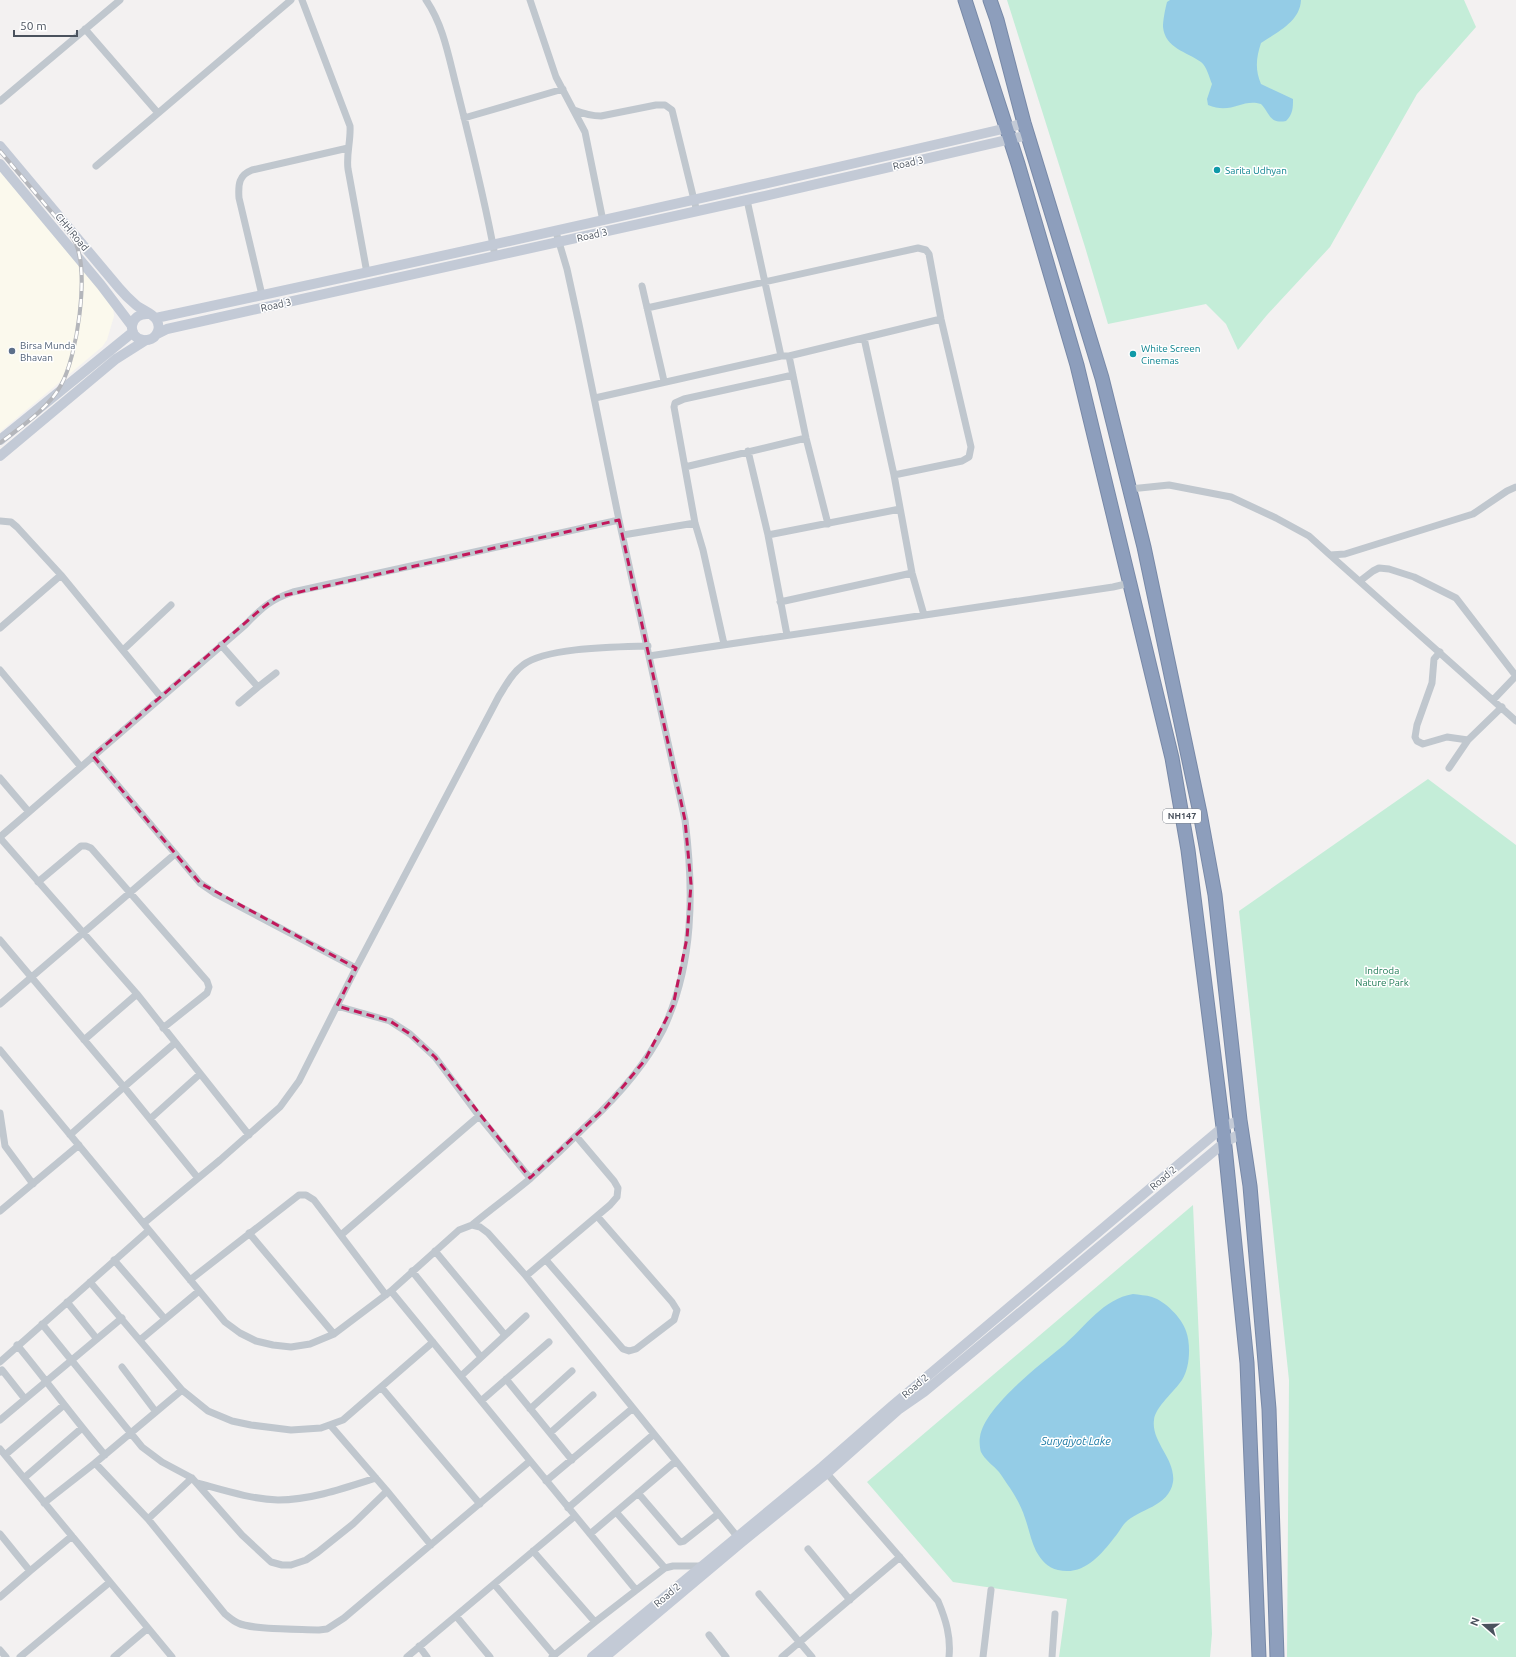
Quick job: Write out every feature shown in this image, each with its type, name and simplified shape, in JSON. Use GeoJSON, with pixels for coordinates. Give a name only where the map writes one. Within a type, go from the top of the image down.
{"type":"FeatureCollection","features":[{"type":"Feature","properties":{"kind":"highway","name":"NH147"},"geometry":{"type":"LineString","coordinates":[[965,0],[1009,134],[1077,365],[1172,758],[1186,842],[1225,1142],[1247,1363],[1259,1657]]}},
{"type":"Feature","properties":{"kind":"highway","name":"NH147"},"geometry":{"type":"LineString","coordinates":[[990,0],[997,20],[1026,129],[1102,378],[1144,547],[1200,813],[1214,888],[1241,1126],[1250,1186],[1269,1409],[1277,1657]]}},
{"type":"Feature","properties":{"kind":"highway"},"geometry":{"type":"LineString","coordinates":[[1104,479],[1126,474]]}},
{"type":"Feature","properties":{"kind":"street"},"geometry":{"type":"LineString","coordinates":[[0,102],[120,0]]}},
{"type":"Feature","properties":{"kind":"street"},"geometry":{"type":"LineString","coordinates":[[96,166],[291,0]]}},
{"type":"Feature","properties":{"kind":"street"},"geometry":{"type":"LineString","coordinates":[[302,0],[350,126],[348,169],[367,273]]}},
{"type":"Feature","properties":{"kind":"street"},"geometry":{"type":"LineString","coordinates":[[426,0],[442,32],[476,161],[495,256]]}},
{"type":"Feature","properties":{"kind":"street"},"geometry":{"type":"LineString","coordinates":[[530,0],[552,68],[585,132],[603,221]]}},
{"type":"Feature","properties":{"kind":"street"},"geometry":{"type":"LineString","coordinates":[[85,29],[158,113]]}},
{"type":"Feature","properties":{"kind":"street"},"geometry":{"type":"LineString","coordinates":[[464,118],[563,89]]}},
{"type":"Feature","properties":{"kind":"street"},"geometry":{"type":"LineString","coordinates":[[574,110],[584,115],[601,116],[656,105],[665,105],[672,110],[697,212]]}},
{"type":"Feature","properties":{"kind":"street","name":"Road 3"},"geometry":{"type":"LineString","coordinates":[[157,334],[167,329],[748,200],[1026,129]]}},
{"type":"Feature","properties":{"kind":"street","name":"Road 3"},"geometry":{"type":"LineString","coordinates":[[152,316],[367,273],[1009,134]]}},
{"type":"Feature","properties":{"kind":"street","name":"CHH Road"},"geometry":{"type":"LineString","coordinates":[[0,146],[119,288],[136,305],[152,316]]}},
{"type":"Feature","properties":{"kind":"street"},"geometry":{"type":"LineString","coordinates":[[262,295],[239,198],[238,189],[240,179],[245,173],[252,170],[348,148]]}},
{"type":"Feature","properties":{"kind":"street"},"geometry":{"type":"LineString","coordinates":[[0,164],[101,285],[138,338],[146,340]]}},
{"type":"Feature","properties":{"kind":"street"},"geometry":{"type":"LineString","coordinates":[[748,200],[764,282],[781,356]]}},
{"type":"Feature","properties":{"kind":"street"},"geometry":{"type":"LineString","coordinates":[[0,1050],[225,1322],[240,1333],[256,1341],[290,1347],[310,1344],[334,1334],[388,1293],[459,1230],[472,1225],[530,1178],[606,1107],[625,1086],[645,1060],[662,1031],[673,1006],[681,978],[688,938],[691,904],[692,884],[690,858],[685,820],[648,646],[619,520],[595,398],[567,269],[556,232]]}},
{"type":"Feature","properties":{"kind":"street"},"geometry":{"type":"LineString","coordinates":[[647,308],[922,248],[928,254],[941,319],[971,447],[969,457],[962,461],[894,475]]}},
{"type":"Feature","properties":{"kind":"street"},"geometry":{"type":"LineString","coordinates":[[642,286],[664,381]]}},
{"type":"Feature","properties":{"kind":"street"},"geometry":{"type":"LineString","coordinates":[[0,440],[62,390],[133,329],[137,316],[140,314],[152,316],[159,326],[157,334],[116,359],[0,456]]}},
{"type":"Feature","properties":{"kind":"street"},"geometry":{"type":"LineString","coordinates":[[595,398],[664,381],[781,356],[789,356],[941,319]]}},
{"type":"Feature","properties":{"kind":"street"},"geometry":{"type":"LineString","coordinates":[[864,338],[894,475],[912,572],[924,615]]}},
{"type":"Feature","properties":{"kind":"street"},"geometry":{"type":"LineString","coordinates":[[789,356],[806,438],[828,524]]}},
{"type":"Feature","properties":{"kind":"street"},"geometry":{"type":"LineString","coordinates":[[724,644],[703,550],[695,523],[674,412],[675,403],[684,399],[793,375]]}},
{"type":"Feature","properties":{"kind":"street"},"geometry":{"type":"LineString","coordinates":[[62,390],[68,399]]}},
{"type":"Feature","properties":{"kind":"street"},"geometry":{"type":"LineString","coordinates":[[685,467],[806,438]]}},
{"type":"Feature","properties":{"kind":"street"},"geometry":{"type":"LineString","coordinates":[[748,451],[768,536],[787,635]]}},
{"type":"Feature","properties":{"kind":"street"},"geometry":{"type":"LineString","coordinates":[[1130,489],[1168,485],[1231,497],[1276,518],[1309,536],[1516,721]]}},
{"type":"Feature","properties":{"kind":"street"},"geometry":{"type":"LineString","coordinates":[[1330,555],[1345,554],[1472,514],[1507,491],[1516,487]]}},
{"type":"Feature","properties":{"kind":"street"},"geometry":{"type":"LineString","coordinates":[[768,536],[900,509]]}},
{"type":"Feature","properties":{"kind":"street"},"geometry":{"type":"LineString","coordinates":[[249,1135],[137,994],[83,934],[0,837],[261,609],[277,597],[293,592],[619,520]]}},
{"type":"Feature","properties":{"kind":"street"},"geometry":{"type":"LineString","coordinates":[[0,521],[11,522],[17,527],[61,576],[161,697]]}},
{"type":"Feature","properties":{"kind":"street"},"geometry":{"type":"LineString","coordinates":[[623,535],[695,523]]}},
{"type":"Feature","properties":{"kind":"street"},"geometry":{"type":"LineString","coordinates":[[1360,582],[1379,568],[1389,569],[1414,577],[1456,598],[1516,676],[1493,700]]}},
{"type":"Feature","properties":{"kind":"street"},"geometry":{"type":"LineString","coordinates":[[780,602],[912,572]]}},
{"type":"Feature","properties":{"kind":"street"},"geometry":{"type":"LineString","coordinates":[[0,628],[61,576]]}},
{"type":"Feature","properties":{"kind":"street"},"geometry":{"type":"LineString","coordinates":[[649,656],[1113,587],[1130,583]]}},
{"type":"Feature","properties":{"kind":"street"},"geometry":{"type":"LineString","coordinates":[[123,650],[171,605]]}},
{"type":"Feature","properties":{"kind":"street"},"geometry":{"type":"LineString","coordinates":[[221,645],[258,687]]}},
{"type":"Feature","properties":{"kind":"street"},"geometry":{"type":"LineString","coordinates":[[144,1223],[280,1107],[299,1081],[356,968],[495,703],[511,676],[524,664],[548,654],[593,648],[648,646]]}},
{"type":"Feature","properties":{"kind":"street"},"geometry":{"type":"LineString","coordinates":[[1440,652],[1434,659],[1432,683],[1415,738],[1423,744],[1447,737],[1468,740]]}},
{"type":"Feature","properties":{"kind":"street"},"geometry":{"type":"LineString","coordinates":[[0,670],[81,767]]}},
{"type":"Feature","properties":{"kind":"street"},"geometry":{"type":"LineString","coordinates":[[239,703],[276,673]]}},
{"type":"Feature","properties":{"kind":"street"},"geometry":{"type":"LineString","coordinates":[[1449,768],[1468,740],[1502,708]]}},
{"type":"Feature","properties":{"kind":"street"},"geometry":{"type":"LineString","coordinates":[[93,756],[200,883],[216,894],[356,968]]}},
{"type":"Feature","properties":{"kind":"street"},"geometry":{"type":"LineString","coordinates":[[0,778],[29,812]]}},
{"type":"Feature","properties":{"kind":"street"},"geometry":{"type":"LineString","coordinates":[[38,882],[82,846],[90,848],[207,980],[209,987],[206,993],[163,1028]]}},
{"type":"Feature","properties":{"kind":"street"},"geometry":{"type":"LineString","coordinates":[[0,1004],[175,854]]}},
{"type":"Feature","properties":{"kind":"street"},"geometry":{"type":"LineString","coordinates":[[0,940],[150,1118],[198,1178]]}},
{"type":"Feature","properties":{"kind":"street"},"geometry":{"type":"LineString","coordinates":[[84,1040],[137,994]]}},
{"type":"Feature","properties":{"kind":"street"},"geometry":{"type":"LineString","coordinates":[[337,1006],[390,1021],[410,1034],[434,1057],[479,1116],[530,1178]]}},
{"type":"Feature","properties":{"kind":"street"},"geometry":{"type":"LineString","coordinates":[[70,1135],[175,1043]]}},
{"type":"Feature","properties":{"kind":"street"},"geometry":{"type":"LineString","coordinates":[[150,1118],[200,1074]]}},
{"type":"Feature","properties":{"kind":"street"},"geometry":{"type":"LineString","coordinates":[[0,1112],[5,1146],[33,1184]]}},
{"type":"Feature","properties":{"kind":"street"},"geometry":{"type":"LineString","coordinates":[[341,1235],[479,1116]]}},
{"type":"Feature","properties":{"kind":"street","name":"Road 2"},"geometry":{"type":"LineString","coordinates":[[824,1470],[892,1406],[1223,1127],[1241,1126]]}},
{"type":"Feature","properties":{"kind":"street","name":"Road 2"},"geometry":{"type":"LineString","coordinates":[[604,1657],[739,1539],[898,1410],[924,1392],[986,1342],[1225,1142],[1241,1126]]}},
{"type":"Feature","properties":{"kind":"street"},"geometry":{"type":"LineString","coordinates":[[526,1276],[597,1216],[617,1197],[618,1188],[576,1136]]}},
{"type":"Feature","properties":{"kind":"street"},"geometry":{"type":"LineString","coordinates":[[0,1211],[79,1146]]}},
{"type":"Feature","properties":{"kind":"street"},"geometry":{"type":"LineString","coordinates":[[190,1280],[249,1233],[302,1194],[310,1196],[388,1293],[433,1342],[636,1590]]}},
{"type":"Feature","properties":{"kind":"street"},"geometry":{"type":"LineString","coordinates":[[546,1260],[622,1349],[628,1351],[636,1349],[674,1320],[677,1310],[672,1302],[597,1216]]}},
{"type":"Feature","properties":{"kind":"street"},"geometry":{"type":"LineString","coordinates":[[472,1225],[480,1227],[488,1233],[526,1276],[739,1539]]}},
{"type":"Feature","properties":{"kind":"street"},"geometry":{"type":"LineString","coordinates":[[0,1362],[17,1345],[149,1230]]}},
{"type":"Feature","properties":{"kind":"street"},"geometry":{"type":"LineString","coordinates":[[249,1233],[334,1334]]}},
{"type":"Feature","properties":{"kind":"street"},"geometry":{"type":"LineString","coordinates":[[436,1251],[505,1335]]}},
{"type":"Feature","properties":{"kind":"street"},"geometry":{"type":"LineString","coordinates":[[114,1260],[165,1320]]}},
{"type":"Feature","properties":{"kind":"street"},"geometry":{"type":"LineString","coordinates":[[412,1271],[482,1357]]}},
{"type":"Feature","properties":{"kind":"street"},"geometry":{"type":"LineString","coordinates":[[90,1282],[182,1390],[208,1411],[232,1421],[251,1426],[291,1430],[331,1426],[342,1420],[433,1342]]}},
{"type":"Feature","properties":{"kind":"street"},"geometry":{"type":"LineString","coordinates":[[140,1340],[199,1291]]}},
{"type":"Feature","properties":{"kind":"street"},"geometry":{"type":"LineString","coordinates":[[67,1302],[97,1339]]}},
{"type":"Feature","properties":{"kind":"street"},"geometry":{"type":"LineString","coordinates":[[461,1376],[526,1316]]}},
{"type":"Feature","properties":{"kind":"street"},"geometry":{"type":"LineString","coordinates":[[0,1420],[122,1318]]}},
{"type":"Feature","properties":{"kind":"street"},"geometry":{"type":"LineString","coordinates":[[42,1324],[142,1447],[162,1462],[194,1480],[243,1495],[278,1500],[313,1496],[376,1478]]}},
{"type":"Feature","properties":{"kind":"street"},"geometry":{"type":"LineString","coordinates":[[481,1401],[549,1342]]}},
{"type":"Feature","properties":{"kind":"street"},"geometry":{"type":"LineString","coordinates":[[17,1345],[47,1381],[64,1406],[105,1455]]}},
{"type":"Feature","properties":{"kind":"street"},"geometry":{"type":"LineString","coordinates":[[122,1367],[156,1412]]}},
{"type":"Feature","properties":{"kind":"street"},"geometry":{"type":"LineString","coordinates":[[1,1369],[25,1399]]}},
{"type":"Feature","properties":{"kind":"street"},"geometry":{"type":"LineString","coordinates":[[530,1409],[572,1371]]}},
{"type":"Feature","properties":{"kind":"street"},"geometry":{"type":"LineString","coordinates":[[506,1379],[572,1460]]}},
{"type":"Feature","properties":{"kind":"street"},"geometry":{"type":"LineString","coordinates":[[381,1387],[480,1504]]}},
{"type":"Feature","properties":{"kind":"street"},"geometry":{"type":"LineString","coordinates":[[44,1503],[105,1455],[182,1390]]}},
{"type":"Feature","properties":{"kind":"street"},"geometry":{"type":"LineString","coordinates":[[550,1433],[593,1395]]}},
{"type":"Feature","properties":{"kind":"street"},"geometry":{"type":"LineString","coordinates":[[64,1406],[2,1452],[172,1657]]}},
{"type":"Feature","properties":{"kind":"street"},"geometry":{"type":"LineString","coordinates":[[546,1481],[633,1408]]}},
{"type":"Feature","properties":{"kind":"street"},"geometry":{"type":"LineString","coordinates":[[331,1426],[431,1545]]}},
{"type":"Feature","properties":{"kind":"street"},"geometry":{"type":"LineString","coordinates":[[24,1478],[82,1428]]}},
{"type":"Feature","properties":{"kind":"street"},"geometry":{"type":"LineString","coordinates":[[568,1508],[654,1434]]}},
{"type":"Feature","properties":{"kind":"street"},"geometry":{"type":"LineString","coordinates":[[95,1463],[148,1519],[225,1614],[238,1624],[319,1630],[327,1629],[344,1618],[530,1461]]}},
{"type":"Feature","properties":{"kind":"street"},"geometry":{"type":"LineString","coordinates":[[590,1534],[676,1462]]}},
{"type":"Feature","properties":{"kind":"street"},"geometry":{"type":"LineString","coordinates":[[824,1470],[938,1601],[947,1623],[950,1649],[949,1657]]}},
{"type":"Feature","properties":{"kind":"street"},"geometry":{"type":"LineString","coordinates":[[194,1480],[242,1535],[271,1562],[291,1566],[306,1560],[318,1552],[353,1524],[387,1491]]}},
{"type":"Feature","properties":{"kind":"street"},"geometry":{"type":"LineString","coordinates":[[148,1519],[194,1480]]}},
{"type":"Feature","properties":{"kind":"street"},"geometry":{"type":"LineString","coordinates":[[638,1493],[680,1542],[684,1541],[718,1514]]}},
{"type":"Feature","properties":{"kind":"street"},"geometry":{"type":"LineString","coordinates":[[616,1512],[665,1568]]}},
{"type":"Feature","properties":{"kind":"street"},"geometry":{"type":"LineString","coordinates":[[407,1657],[575,1516]]}},
{"type":"Feature","properties":{"kind":"street"},"geometry":{"type":"LineString","coordinates":[[0,1534],[30,1571]]}},
{"type":"Feature","properties":{"kind":"street"},"geometry":{"type":"LineString","coordinates":[[0,1597],[72,1536]]}},
{"type":"Feature","properties":{"kind":"street","name":"Road 2"},"geometry":{"type":"LineString","coordinates":[[592,1657],[700,1566],[739,1539]]}},
{"type":"Feature","properties":{"kind":"street"},"geometry":{"type":"LineString","coordinates":[[808,1550],[850,1600]]}},
{"type":"Feature","properties":{"kind":"street"},"geometry":{"type":"LineString","coordinates":[[533,1551],[595,1622]]}},
{"type":"Feature","properties":{"kind":"street"},"geometry":{"type":"LineString","coordinates":[[782,1657],[900,1557]]}},
{"type":"Feature","properties":{"kind":"street"},"geometry":{"type":"LineString","coordinates":[[494,1584],[553,1656],[665,1568],[673,1566],[700,1566]]}},
{"type":"Feature","properties":{"kind":"street"},"geometry":{"type":"LineString","coordinates":[[20,1657],[110,1582]]}},
{"type":"Feature","properties":{"kind":"street"},"geometry":{"type":"LineString","coordinates":[[983,1657],[991,1590]]}},
{"type":"Feature","properties":{"kind":"street"},"geometry":{"type":"LineString","coordinates":[[759,1594],[812,1657]]}},
{"type":"Feature","properties":{"kind":"street"},"geometry":{"type":"LineString","coordinates":[[1052,1657],[1055,1614]]}},
{"type":"Feature","properties":{"kind":"street"},"geometry":{"type":"LineString","coordinates":[[456,1616],[490,1657]]}},
{"type":"Feature","properties":{"kind":"street"},"geometry":{"type":"LineString","coordinates":[[114,1657],[148,1628]]}},
{"type":"Feature","properties":{"kind":"street"},"geometry":{"type":"LineString","coordinates":[[708,1635],[726,1657]]}},
{"type":"Feature","properties":{"kind":"street"},"geometry":{"type":"LineString","coordinates":[[419,1646],[427,1657]]}},
{"type":"Feature","properties":{"kind":"street"},"geometry":{"type":"LineString","coordinates":[[0,1650],[6,1657]]}},
{"type":"Feature","properties":{"kind":"highlighted area"},"geometry":{"type":"Polygon","coordinates":[[[619,520],[685,820],[691,884],[687,938],[673,1006],[645,1060],[606,1107],[530,1178],[435,1057],[410,1034],[390,1021],[337,1006],[356,968],[200,883],[93,756],[261,609],[277,597],[619,520]]]}},
{"type":"Feature","properties":{"kind":"shaded area"},"geometry":{"type":"Polygon","coordinates":[[[0,169],[112,300],[114,316],[107,340],[102,347],[0,432],[0,169]]]}},
{"type":"Feature","properties":{"kind":"green space","name":"Sarita Udhyan"},"geometry":{"type":"Polygon","coordinates":[[[1007,0],[1464,0],[1476,27],[1417,94],[1330,247],[1267,315],[1238,350],[1226,324],[1206,304],[1108,324],[1007,0]]]}},
{"type":"Feature","properties":{"kind":"green space","name":"Indroda Nature Park"},"geometry":{"type":"Polygon","coordinates":[[[1428,779],[1516,845],[1516,1657],[1287,1657],[1289,1380],[1239,911],[1428,779]]]}},
{"type":"Feature","properties":{"kind":"green space"},"geometry":{"type":"Polygon","coordinates":[[[1193,1205],[1212,1634],[1210,1657],[1059,1657],[1067,1599],[953,1582],[867,1482],[1193,1205]]]}},
{"type":"Feature","properties":{"kind":"water"},"geometry":{"type":"Polygon","coordinates":[[[1170,0],[1301,0],[1300,8],[1297,14],[1287,26],[1261,43],[1257,59],[1257,69],[1261,84],[1293,99],[1292,111],[1286,121],[1276,121],[1270,117],[1261,104],[1248,103],[1224,108],[1216,108],[1208,105],[1207,99],[1212,84],[1205,67],[1201,62],[1172,45],[1165,34],[1163,27],[1164,18],[1167,2],[1170,0]]]}},
{"type":"Feature","properties":{"kind":"water","name":"Suryajyot Lake"},"geometry":{"type":"Polygon","coordinates":[[[1133,1294],[1145,1295],[1162,1302],[1181,1321],[1188,1336],[1189,1356],[1185,1375],[1158,1410],[1154,1420],[1156,1436],[1171,1466],[1173,1482],[1166,1497],[1125,1523],[1097,1558],[1075,1570],[1058,1570],[1045,1563],[1036,1551],[1019,1503],[997,1470],[982,1455],[980,1437],[984,1425],[992,1413],[1015,1387],[1064,1345],[1104,1307],[1113,1301],[1133,1294]]]}},
{"type":"Feature","properties":{"kind":"railway"},"geometry":{"type":"LineString","coordinates":[[0,151],[73,238],[79,255],[81,273],[80,314],[72,355],[61,385],[42,409],[0,443]]}},
{"type":"Feature","properties":{"kind":"place","name":"Sarita Udhyan"},"geometry":{"type":"Point","coordinates":[1217,170]}},
{"type":"Feature","properties":{"kind":"place","name":"Birsa Munda Bhavan"},"geometry":{"type":"Point","coordinates":[12,351]}},
{"type":"Feature","properties":{"kind":"place","name":"White Screen Cinemas"},"geometry":{"type":"Point","coordinates":[1133,354]}}]}
